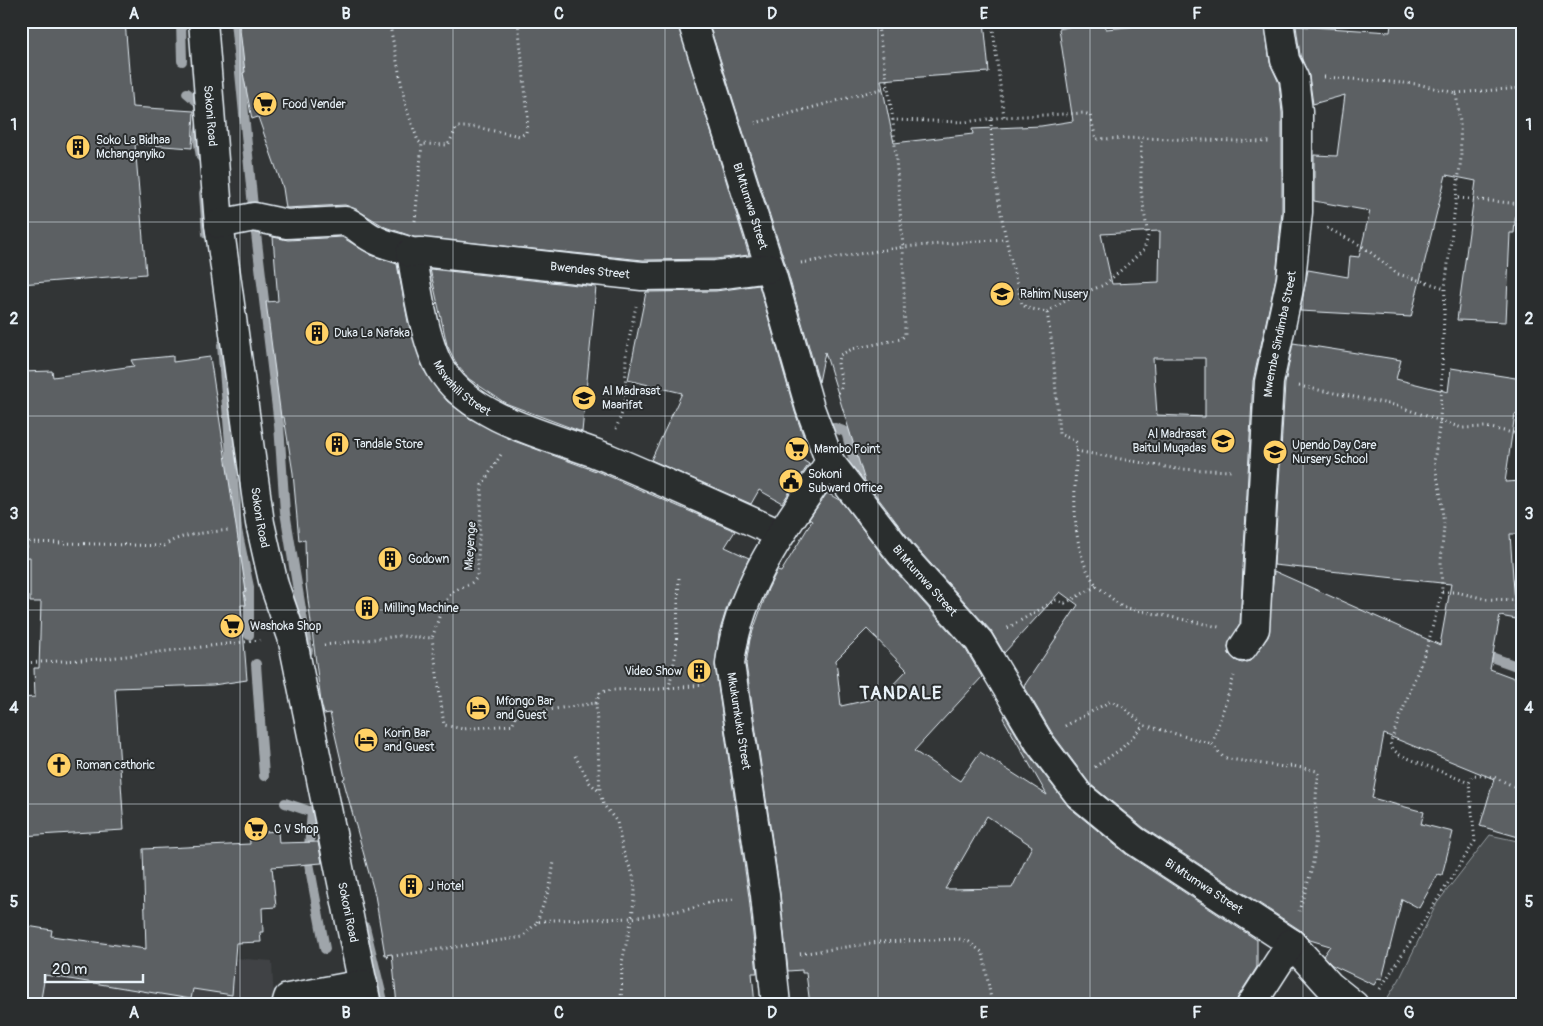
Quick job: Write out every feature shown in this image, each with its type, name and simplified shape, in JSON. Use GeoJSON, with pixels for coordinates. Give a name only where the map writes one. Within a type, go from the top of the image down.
{"type":"FeatureCollection","features":[{"type":"Feature","properties":{"kind":"street","name":"Sokoni Road"},"geometry":{"type":"LineString","coordinates":[[203,21],[219,224],[260,524],[274,585],[294,646],[365,995]]}},
{"type":"Feature","properties":{"kind":"street","name":"Bi Mtumwa Street"},"geometry":{"type":"LineString","coordinates":[[692,21],[770,268],[810,408],[830,462],[901,554],[980,641],[1039,742],[1079,795],[1135,841],[1291,943],[1329,985],[1365,1001]]}},
{"type":"Feature","properties":{"kind":"street","name":"Mwembe Sindimba Street"},"geometry":{"type":"LineString","coordinates":[[1243,647],[1255,629],[1266,469],[1265,434],[1269,382],[1291,279],[1298,212],[1298,112],[1294,78],[1285,60],[1279,21]]}},
{"type":"Feature","properties":{"kind":"street"},"geometry":{"type":"LineString","coordinates":[[219,224],[254,217],[287,224],[345,221],[354,224],[358,230],[376,240],[412,252]]}},
{"type":"Feature","properties":{"kind":"street","name":"Bwendes Street"},"geometry":{"type":"LineString","coordinates":[[412,252],[642,276],[716,275],[770,268]]}},
{"type":"Feature","properties":{"kind":"street","name":"Mswahili Street"},"geometry":{"type":"LineString","coordinates":[[412,252],[430,343],[442,373],[456,390],[509,423],[609,459],[780,534]]}},
{"type":"Feature","properties":{"kind":"street","name":"Mkukumkuku Street"},"geometry":{"type":"LineString","coordinates":[[776,1005],[765,895],[730,664],[733,636],[762,566],[780,534],[830,462]]}},
{"type":"Feature","properties":{"kind":"street"},"geometry":{"type":"LineString","coordinates":[[1252,1005],[1291,943]]}},
{"type":"Feature","properties":{"kind":"street"},"geometry":{"type":"LineString","coordinates":[[286,1005],[288,998],[365,995]]}},
{"type":"Feature","properties":{"kind":"path"},"geometry":{"type":"LineString","coordinates":[[389,21],[406,107],[418,141],[422,144],[448,145],[457,127],[482,128],[520,136],[526,133],[528,117],[518,21]]}},
{"type":"Feature","properties":{"kind":"path"},"geometry":{"type":"LineString","coordinates":[[810,408],[841,390],[837,360],[840,354],[852,349],[901,339],[905,335],[903,247],[893,120],[877,21]]}},
{"type":"Feature","properties":{"kind":"path"},"geometry":{"type":"LineString","coordinates":[[992,21],[1004,116]]}},
{"type":"Feature","properties":{"kind":"path"},"geometry":{"type":"LineString","coordinates":[[1294,78],[1325,77],[1417,84],[1456,93],[1522,88]]}},
{"type":"Feature","properties":{"kind":"path"},"geometry":{"type":"LineString","coordinates":[[726,133],[800,110],[888,87]]}},
{"type":"Feature","properties":{"kind":"path"},"geometry":{"type":"LineString","coordinates":[[1456,93],[1461,138],[1458,198],[1445,288],[1440,421],[1434,462],[1440,490],[1444,526],[1441,561],[1442,592],[1427,647],[1390,743],[1392,749],[1400,755],[1469,782]]}},
{"type":"Feature","properties":{"kind":"path"},"geometry":{"type":"LineString","coordinates":[[893,120],[965,122],[992,120],[1004,116],[1084,113],[1090,115],[1096,139],[1257,140],[1299,149]]}},
{"type":"Feature","properties":{"kind":"path"},"geometry":{"type":"LineString","coordinates":[[992,120],[994,169],[1005,239],[1022,304],[1027,308],[1047,312],[1067,299],[1104,285],[1144,250],[1148,236],[1141,192],[1141,138]]}},
{"type":"Feature","properties":{"kind":"path"},"geometry":{"type":"LineString","coordinates":[[412,252],[422,144]]}},
{"type":"Feature","properties":{"kind":"path"},"geometry":{"type":"LineString","coordinates":[[1458,198],[1522,204]]}},
{"type":"Feature","properties":{"kind":"path"},"geometry":{"type":"LineString","coordinates":[[1298,212],[1362,246],[1398,274],[1445,288]]}},
{"type":"Feature","properties":{"kind":"path"},"geometry":{"type":"LineString","coordinates":[[770,268],[903,247],[1005,239]]}},
{"type":"Feature","properties":{"kind":"path"},"geometry":{"type":"LineString","coordinates":[[609,459],[610,444],[625,405],[626,354],[642,276]]}},
{"type":"Feature","properties":{"kind":"path"},"geometry":{"type":"LineString","coordinates":[[1047,312],[1053,351],[1059,434],[1076,442],[1077,541],[1088,574],[1097,586],[1122,607],[1220,627],[1243,647],[1212,744]]}},
{"type":"Feature","properties":{"kind":"path"},"geometry":{"type":"LineString","coordinates":[[1269,382],[1370,399],[1462,428],[1486,427],[1522,435]]}},
{"type":"Feature","properties":{"kind":"path","name":"Mkeyenge"},"geometry":{"type":"LineString","coordinates":[[432,638],[449,596],[458,589],[471,584],[477,577],[482,485],[505,448],[509,423]]}},
{"type":"Feature","properties":{"kind":"path"},"geometry":{"type":"LineString","coordinates":[[1076,451],[1177,469],[1234,471],[1266,469]]}},
{"type":"Feature","properties":{"kind":"path"},"geometry":{"type":"LineString","coordinates":[[21,571],[25,549],[30,542],[164,546],[170,541],[185,536],[237,530],[260,524]]}},
{"type":"Feature","properties":{"kind":"path"},"geometry":{"type":"LineString","coordinates":[[621,1005],[622,962],[634,901],[633,875],[623,851],[617,822],[604,804],[600,792],[596,702],[600,693],[608,690],[670,688],[676,652],[678,577]]}},
{"type":"Feature","properties":{"kind":"path"},"geometry":{"type":"LineString","coordinates":[[980,641],[1056,600],[1066,603],[1097,586]]}},
{"type":"Feature","properties":{"kind":"path"},"geometry":{"type":"LineString","coordinates":[[1442,592],[1456,592],[1486,599],[1522,600]]}},
{"type":"Feature","properties":{"kind":"path"},"geometry":{"type":"LineString","coordinates":[[21,663],[101,659],[250,641],[275,642],[307,647],[399,636],[432,638],[444,724],[463,729],[512,725],[517,713],[520,712],[548,710],[596,702]]}},
{"type":"Feature","properties":{"kind":"path"},"geometry":{"type":"LineString","coordinates":[[1039,742],[1097,707],[1111,701],[1123,707],[1144,726],[1212,744],[1223,757],[1284,768],[1292,766],[1317,771],[1319,774],[1314,799],[1317,820],[1314,856],[1291,943]]}},
{"type":"Feature","properties":{"kind":"path"},"geometry":{"type":"LineString","coordinates":[[1070,781],[1083,776],[1121,749],[1144,726]]}},
{"type":"Feature","properties":{"kind":"path"},"geometry":{"type":"LineString","coordinates":[[575,756],[590,783],[600,792]]}},
{"type":"Feature","properties":{"kind":"path"},"geometry":{"type":"LineString","coordinates":[[1365,1001],[1475,840],[1469,782],[1473,775],[1494,777],[1522,790]]}},
{"type":"Feature","properties":{"kind":"path"},"geometry":{"type":"LineString","coordinates":[[365,995],[373,962],[398,954],[418,953],[523,937],[537,922],[550,886],[554,862]]}},
{"type":"Feature","properties":{"kind":"path"},"geometry":{"type":"LineString","coordinates":[[537,922],[561,918],[632,918],[690,909],[707,903],[765,895]]}},
{"type":"Feature","properties":{"kind":"path"},"geometry":{"type":"LineString","coordinates":[[772,957],[879,942],[959,939],[969,942],[983,952],[992,1005]]}},
{"type":"Feature","properties":{"kind":"shaded area"},"geometry":{"type":"Polygon","coordinates":[[[1490,835],[1522,842],[1522,1005],[1383,1005],[1399,980],[1437,903],[1490,835]]]}},
{"type":"Feature","properties":{"kind":"shaded area"},"geometry":{"type":"Polygon","coordinates":[[[21,931],[188,954],[272,961],[274,1005],[21,1005],[21,931]]]}},
{"type":"Feature","properties":{"kind":"building","name":"Soko La Bidhaa Mchanganyiko"},"geometry":{"type":"Polygon","coordinates":[[[21,21],[125,21],[132,107],[194,111],[192,148],[135,144],[146,274],[21,284],[21,21]]]}},
{"type":"Feature","properties":{"kind":"building"},"geometry":{"type":"Polygon","coordinates":[[[239,21],[677,21],[749,255],[715,259],[643,260],[414,237],[385,227],[356,209],[345,205],[286,208],[283,188],[258,117],[252,119],[243,73],[245,72],[239,21]]]}},
{"type":"Feature","properties":{"kind":"building"},"geometry":{"type":"Polygon","coordinates":[[[708,21],[984,21],[989,72],[881,80],[894,143],[973,134],[972,129],[1041,126],[1073,121],[1059,29],[1095,21],[1105,21],[1106,29],[1160,24],[1159,21],[1264,21],[1270,63],[1279,83],[1282,113],[1282,211],[1276,277],[1253,381],[1240,624],[1228,646],[1229,654],[1235,660],[1242,663],[1250,661],[1268,637],[1274,571],[1440,645],[1451,584],[1274,565],[1285,384],[1293,343],[1401,360],[1396,379],[1448,392],[1451,368],[1522,379],[1522,415],[1515,414],[1505,482],[1522,481],[1522,534],[1510,534],[1516,619],[1500,616],[1490,669],[1522,681],[1522,838],[1480,826],[1494,779],[1384,734],[1372,798],[1424,812],[1421,824],[1453,832],[1442,875],[1438,874],[1419,908],[1402,899],[1382,979],[1378,978],[1374,985],[1332,965],[1323,956],[1330,946],[1310,940],[1300,930],[1144,828],[1090,784],[1052,733],[1024,686],[1078,605],[1060,592],[1004,653],[991,631],[913,544],[865,481],[825,352],[819,382],[785,263],[708,21]],[[1160,231],[1101,234],[1112,284],[1159,282],[1160,231]],[[1153,358],[1157,415],[1205,417],[1205,358],[1153,358]]]}},
{"type":"Feature","properties":{"kind":"building"},"geometry":{"type":"Polygon","coordinates":[[[1423,21],[1522,21],[1522,202],[1517,201],[1514,233],[1510,233],[1506,322],[1457,320],[1476,181],[1446,175],[1411,317],[1300,311],[1308,270],[1348,277],[1350,256],[1359,257],[1370,211],[1314,201],[1314,155],[1337,156],[1345,95],[1313,104],[1309,76],[1300,55],[1296,26],[1390,32],[1391,24],[1424,25],[1423,21]]]}},
{"type":"Feature","properties":{"kind":"building"},"geometry":{"type":"Polygon","coordinates":[[[273,237],[288,240],[342,237],[371,255],[397,264],[408,322],[423,369],[447,401],[469,418],[514,441],[604,474],[735,531],[725,547],[749,558],[728,604],[719,633],[715,666],[749,897],[757,973],[752,973],[755,1005],[397,1005],[392,954],[385,955],[375,895],[343,779],[345,778],[330,713],[324,714],[321,702],[306,584],[305,540],[299,541],[293,473],[284,417],[281,417],[266,302],[278,301],[273,237]]]}},
{"type":"Feature","properties":{"kind":"building"},"geometry":{"type":"Polygon","coordinates":[[[430,269],[596,287],[582,432],[505,403],[469,379],[457,365],[447,345],[430,269]]]}},
{"type":"Feature","properties":{"kind":"building"},"geometry":{"type":"Polygon","coordinates":[[[759,285],[805,441],[801,459],[809,464],[782,503],[759,490],[751,504],[651,460],[682,393],[628,380],[646,292],[716,291],[759,285]]]}},
{"type":"Feature","properties":{"kind":"building"},"geometry":{"type":"Polygon","coordinates":[[[173,356],[173,362],[210,357],[246,591],[244,592],[246,605],[241,605],[247,680],[213,685],[115,688],[124,830],[21,836],[21,698],[35,697],[34,668],[39,668],[41,602],[30,602],[30,557],[21,558],[21,372],[52,371],[53,377],[134,366],[131,360],[173,356]]]}},
{"type":"Feature","properties":{"kind":"building"},"geometry":{"type":"Polygon","coordinates":[[[827,493],[841,501],[889,564],[966,650],[982,677],[914,751],[960,781],[980,752],[1047,795],[1003,718],[1005,715],[1026,751],[1069,807],[1126,854],[1257,940],[1257,967],[1235,1005],[810,1005],[806,973],[802,973],[802,970],[788,971],[780,893],[746,664],[750,639],[768,589],[777,571],[781,572],[812,521],[809,519],[827,493]],[[867,629],[836,660],[841,706],[881,697],[907,670],[867,629]],[[987,816],[945,889],[1012,888],[1032,846],[987,816]]]}},
{"type":"Feature","properties":{"kind":"building"},"geometry":{"type":"Polygon","coordinates":[[[278,831],[279,843],[318,842],[322,863],[272,867],[276,907],[262,908],[263,932],[260,932],[261,942],[236,943],[232,995],[193,989],[191,999],[45,975],[40,1005],[21,1005],[21,925],[52,930],[51,936],[146,949],[143,849],[250,844],[249,833],[278,831]]]}},
{"type":"Feature","properties":{"kind":"waterway"},"geometry":{"type":"LineString","coordinates":[[181,21],[182,61]]}},
{"type":"Feature","properties":{"kind":"waterway"},"geometry":{"type":"LineString","coordinates":[[235,21],[254,217],[279,425],[285,512],[308,651]]}},
{"type":"Feature","properties":{"kind":"waterway"},"geometry":{"type":"LineString","coordinates":[[187,93],[205,108]]}},
{"type":"Feature","properties":{"kind":"waterway"},"geometry":{"type":"LineString","coordinates":[[201,124],[198,138],[201,157]]}},
{"type":"Feature","properties":{"kind":"waterway"},"geometry":{"type":"LineString","coordinates":[[204,193],[207,234]]}},
{"type":"Feature","properties":{"kind":"waterway"},"geometry":{"type":"LineString","coordinates":[[222,345],[237,530],[249,587],[249,635]]}},
{"type":"Feature","properties":{"kind":"waterway"},"geometry":{"type":"LineString","coordinates":[[819,430],[835,428],[846,432],[862,490]]}},
{"type":"Feature","properties":{"kind":"waterway"},"geometry":{"type":"LineString","coordinates":[[1480,653],[1522,668]]}},
{"type":"Feature","properties":{"kind":"waterway"},"geometry":{"type":"LineString","coordinates":[[256,664],[264,776]]}},
{"type":"Feature","properties":{"kind":"waterway"},"geometry":{"type":"LineString","coordinates":[[285,803],[312,812],[308,858],[325,949]]}},
{"type":"Feature","properties":{"kind":"waterway"},"geometry":{"type":"LineString","coordinates":[[365,927],[384,1005]]}},
{"type":"Feature","properties":{"kind":"waterway"},"geometry":{"type":"LineString","coordinates":[[342,1000],[343,1005]]}},
{"type":"Feature","properties":{"kind":"place","name":"Food Vender"},"geometry":{"type":"Point","coordinates":[265,104]}},
{"type":"Feature","properties":{"kind":"place","name":"Soko La Bidhaa Mchanganyiko"},"geometry":{"type":"Point","coordinates":[78,147]}},
{"type":"Feature","properties":{"kind":"place","name":"Rahim Nusery"},"geometry":{"type":"Point","coordinates":[1002,294]}},
{"type":"Feature","properties":{"kind":"place","name":"Duka La Nafaka"},"geometry":{"type":"Point","coordinates":[317,333]}},
{"type":"Feature","properties":{"kind":"place","name":"Al Madrasat Maarifat"},"geometry":{"type":"Point","coordinates":[584,398]}},
{"type":"Feature","properties":{"kind":"place","name":"Al Madrasat Baitul Muqadas"},"geometry":{"type":"Point","coordinates":[1223,441]}},
{"type":"Feature","properties":{"kind":"place","name":"Tandale Store"},"geometry":{"type":"Point","coordinates":[337,444]}},
{"type":"Feature","properties":{"kind":"place","name":"Mambo Point"},"geometry":{"type":"Point","coordinates":[797,449]}},
{"type":"Feature","properties":{"kind":"place","name":"Upendo Day Care Nursery School"},"geometry":{"type":"Point","coordinates":[1275,452]}},
{"type":"Feature","properties":{"kind":"place","name":"Sokoni Subward Office"},"geometry":{"type":"Point","coordinates":[791,481]}},
{"type":"Feature","properties":{"kind":"place","name":"Godown"},"geometry":{"type":"Point","coordinates":[390,559]}},
{"type":"Feature","properties":{"kind":"place","name":"Milling Machine"},"geometry":{"type":"Point","coordinates":[367,608]}},
{"type":"Feature","properties":{"kind":"place","name":"Washoka Shop"},"geometry":{"type":"Point","coordinates":[232,626]}},
{"type":"Feature","properties":{"kind":"place","name":"Video Show"},"geometry":{"type":"Point","coordinates":[699,671]}},
{"type":"Feature","properties":{"kind":"place","name":"Mfongo Bar and Guest"},"geometry":{"type":"Point","coordinates":[478,708]}},
{"type":"Feature","properties":{"kind":"place","name":"Korin Bar and Guest"},"geometry":{"type":"Point","coordinates":[366,740]}},
{"type":"Feature","properties":{"kind":"place","name":"Roman cathoric"},"geometry":{"type":"Point","coordinates":[59,765]}},
{"type":"Feature","properties":{"kind":"place","name":"C V Shop"},"geometry":{"type":"Point","coordinates":[256,829]}},
{"type":"Feature","properties":{"kind":"place","name":"J Hotel"},"geometry":{"type":"Point","coordinates":[411,886]}},
{"type":"Feature","properties":{"kind":"district","name":"TANDALE"},"geometry":{"type":"Point","coordinates":[901,693]}}]}
